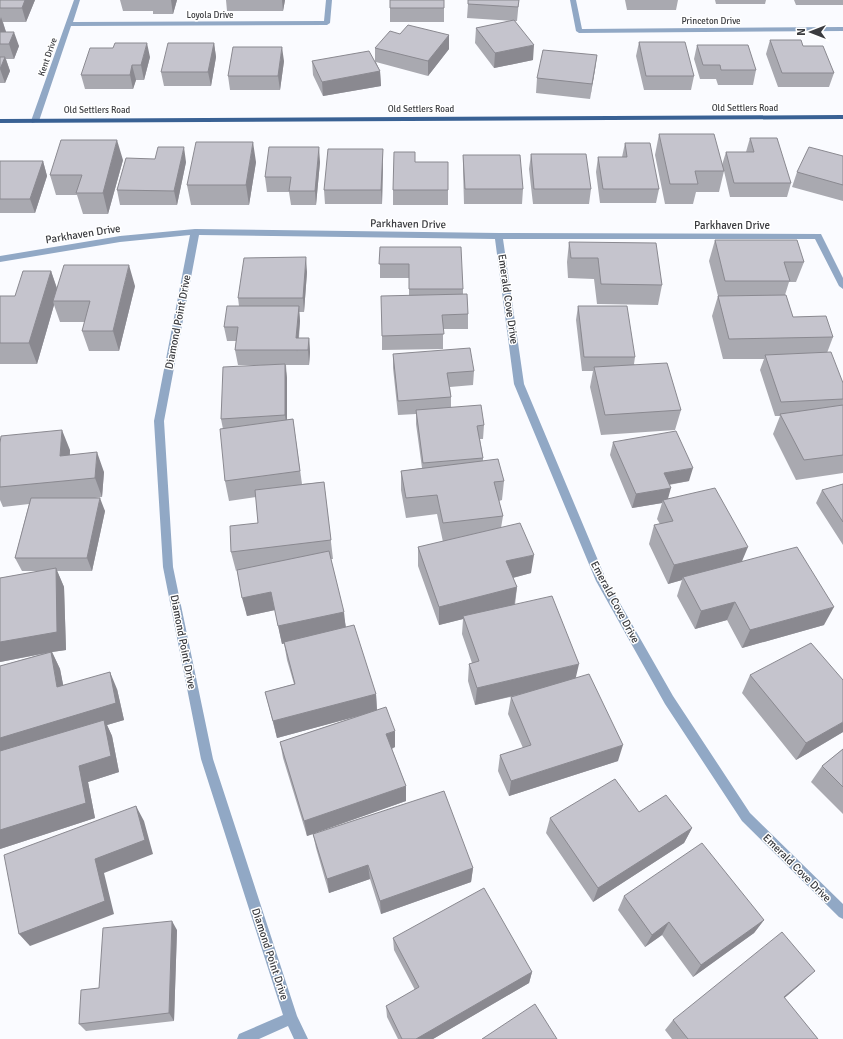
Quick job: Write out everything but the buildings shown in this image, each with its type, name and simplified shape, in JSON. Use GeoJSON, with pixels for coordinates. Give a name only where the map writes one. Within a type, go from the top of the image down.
{"type":"FeatureCollection","features":[{"type":"Feature","properties":{"kind":"main road","name":"Old Settlers Road"},"geometry":{"type":"LineString","coordinates":[[0,121],[843,117]]}},
{"type":"Feature","properties":{"kind":"street","name":"Kent Drive"},"geometry":{"type":"LineString","coordinates":[[35,121],[77,0]]}},
{"type":"Feature","properties":{"kind":"street","name":"Loyola Drive"},"geometry":{"type":"LineString","coordinates":[[69,24],[327,23],[329,0]]}},
{"type":"Feature","properties":{"kind":"street","name":"Princeton Drive"},"geometry":{"type":"LineString","coordinates":[[573,0],[579,31],[843,30]]}},
{"type":"Feature","properties":{"kind":"street","name":"Parkhaven Drive"},"geometry":{"type":"LineString","coordinates":[[0,259],[120,239],[195,232],[499,236],[818,236],[843,286]]}},
{"type":"Feature","properties":{"kind":"street","name":"Diamond Point Drive"},"geometry":{"type":"LineString","coordinates":[[195,232],[159,421],[168,567],[207,759],[291,1018],[301,1039]]}},
{"type":"Feature","properties":{"kind":"street","name":"Emerald Cove Drive"},"geometry":{"type":"LineString","coordinates":[[499,236],[519,384],[600,578],[669,700],[746,817],[843,913]]}},
{"type":"Feature","properties":{"kind":"street"},"geometry":{"type":"LineString","coordinates":[[244,1039],[291,1018]]}}]}
